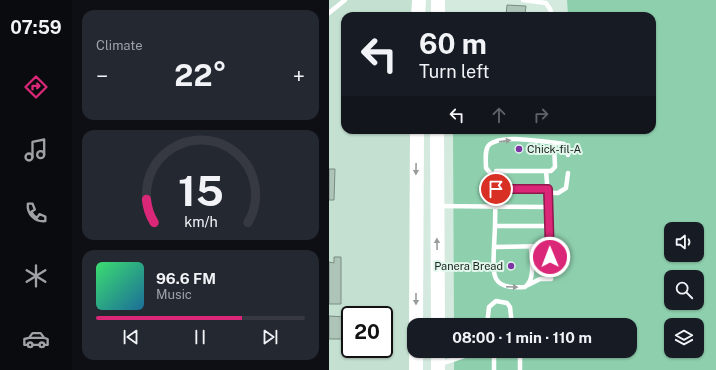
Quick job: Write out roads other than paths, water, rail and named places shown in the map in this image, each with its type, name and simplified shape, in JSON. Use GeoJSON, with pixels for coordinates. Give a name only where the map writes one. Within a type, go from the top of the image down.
{"type":"FeatureCollection","features":[{"type":"Feature","properties":{"kind":"highway"},"geometry":{"type":"LineString","coordinates":[[438,0],[438,12]]}},
{"type":"Feature","properties":{"kind":"highway"},"geometry":{"type":"LineString","coordinates":[[416,318],[417,134]]}},
{"type":"Feature","properties":{"kind":"highway"},"geometry":{"type":"LineString","coordinates":[[437,134],[438,318]]}},
{"type":"Feature","properties":{"kind":"highway"},"geometry":{"type":"LineString","coordinates":[[415,370],[416,358]]}},
{"type":"Feature","properties":{"kind":"lane"},"geometry":{"type":"LineString","coordinates":[[329,13],[345,0]]}},
{"type":"Feature","properties":{"kind":"lane"},"geometry":{"type":"LineString","coordinates":[[523,0],[546,3],[551,12]]}},
{"type":"Feature","properties":{"kind":"lane"},"geometry":{"type":"LineString","coordinates":[[496,174],[491,174],[486,168],[486,148],[490,143],[523,139],[564,144],[568,155]]}},
{"type":"Feature","properties":{"kind":"lane"},"geometry":{"type":"LineString","coordinates":[[547,171],[551,279],[540,278],[525,287],[505,287],[496,281],[494,276],[496,171],[547,171],[551,171],[555,167],[554,143]]}},
{"type":"Feature","properties":{"kind":"lane"},"geometry":{"type":"LineString","coordinates":[[496,189],[548,191],[558,193],[566,188],[568,173]]}},
{"type":"Feature","properties":{"kind":"lane"},"geometry":{"type":"LineString","coordinates":[[437,206],[549,207]]}},
{"type":"Feature","properties":{"kind":"lane"},"geometry":{"type":"LineString","coordinates":[[495,226],[550,226]]}},
{"type":"Feature","properties":{"kind":"lane"},"geometry":{"type":"LineString","coordinates":[[528,285],[532,276],[531,246]]}},
{"type":"Feature","properties":{"kind":"lane"},"geometry":{"type":"LineString","coordinates":[[495,247],[550,246]]}},
{"type":"Feature","properties":{"kind":"lane"},"geometry":{"type":"LineString","coordinates":[[488,318],[489,307],[496,301],[507,303],[510,307],[511,318]]}},
{"type":"Feature","properties":{"kind":"lane"},"geometry":{"type":"LineString","coordinates":[[438,362],[453,358]]}},
{"type":"Feature","properties":{"kind":"lane"},"geometry":{"type":"LineString","coordinates":[[494,358],[494,370]]}},
{"type":"Feature","properties":{"kind":"lane"},"geometry":{"type":"LineString","coordinates":[[519,358],[520,370]]}},
{"type":"Feature","properties":{"kind":"place","name":"Chick-fil-A"},"geometry":{"type":"Point","coordinates":[519,149]}},
{"type":"Feature","properties":{"kind":"place","name":"Panera Bread"},"geometry":{"type":"Point","coordinates":[511,266]}}]}
